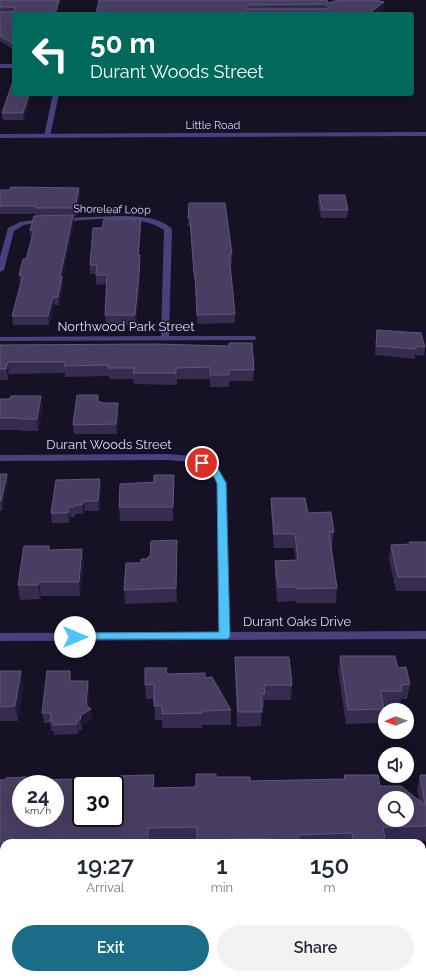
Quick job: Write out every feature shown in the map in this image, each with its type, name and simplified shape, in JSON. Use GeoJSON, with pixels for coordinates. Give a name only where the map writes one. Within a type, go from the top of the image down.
{"type":"FeatureCollection","features":[{"type":"Feature","properties":{"kind":"street"},"geometry":{"type":"LineString","coordinates":[[0,66],[12,66]]}},
{"type":"Feature","properties":{"kind":"street"},"geometry":{"type":"LineString","coordinates":[[47,136],[56,96]]}},
{"type":"Feature","properties":{"kind":"street","name":"Little Road"},"geometry":{"type":"LineString","coordinates":[[0,136],[426,134]]}},
{"type":"Feature","properties":{"kind":"street","name":"Shoreleaf Loop"},"geometry":{"type":"LineString","coordinates":[[0,270],[11,230],[22,223],[36,220],[141,218],[163,224],[168,229],[165,339]]}},
{"type":"Feature","properties":{"kind":"street","name":"Northwood Park Street"},"geometry":{"type":"LineString","coordinates":[[0,339],[252,338]]}},
{"type":"Feature","properties":{"kind":"street","name":"Durant Woods Street"},"geometry":{"type":"LineString","coordinates":[[0,458],[168,457],[190,459],[213,467],[222,483],[224,636]]}},
{"type":"Feature","properties":{"kind":"street","name":"Durant Oaks Drive"},"geometry":{"type":"LineString","coordinates":[[0,637],[426,635]]}},
{"type":"Feature","properties":{"kind":"building"},"geometry":{"type":"Polygon","coordinates":[[[0,0],[59,0],[56,12],[13,12],[15,9],[13,7],[0,7],[0,0]]]}},
{"type":"Feature","properties":{"kind":"building"},"geometry":{"type":"Polygon","coordinates":[[[99,0],[327,0],[328,3],[338,0],[375,0],[384,2],[371,12],[96,12],[99,0]],[[325,4],[249,5],[246,9],[329,8],[325,4]]]}},
{"type":"Feature","properties":{"kind":"building"},"geometry":{"type":"Polygon","coordinates":[[[0,12],[12,12],[12,24],[10,24],[12,25],[12,43],[0,36],[0,12]]]}},
{"type":"Feature","properties":{"kind":"building"},"geometry":{"type":"Polygon","coordinates":[[[12,84],[12,96],[28,96],[23,113],[2,113],[12,84]]]}},
{"type":"Feature","properties":{"kind":"building"},"geometry":{"type":"Polygon","coordinates":[[[11,187],[79,188],[75,208],[0,206],[0,190],[9,190],[11,187]]]}},
{"type":"Feature","properties":{"kind":"building"},"geometry":{"type":"Polygon","coordinates":[[[319,195],[345,195],[348,210],[322,210],[319,195]]]}},
{"type":"Feature","properties":{"kind":"building"},"geometry":{"type":"Polygon","coordinates":[[[189,203],[225,203],[232,254],[229,254],[235,314],[197,315],[190,218],[188,218],[189,203]]]}},
{"type":"Feature","properties":{"kind":"building"},"geometry":{"type":"Polygon","coordinates":[[[73,215],[60,277],[62,277],[58,297],[53,297],[48,316],[12,316],[23,275],[19,275],[23,259],[26,259],[34,230],[30,230],[34,216],[73,215]]]}},
{"type":"Feature","properties":{"kind":"building"},"geometry":{"type":"Polygon","coordinates":[[[104,219],[141,219],[138,255],[140,255],[139,274],[135,315],[105,315],[107,275],[96,275],[97,265],[90,265],[93,228],[102,228],[104,219]]]}},
{"type":"Feature","properties":{"kind":"building"},"geometry":{"type":"Polygon","coordinates":[[[377,330],[421,333],[425,347],[416,346],[416,349],[376,346],[377,330]]]}},
{"type":"Feature","properties":{"kind":"building"},"geometry":{"type":"Polygon","coordinates":[[[229,343],[252,343],[254,370],[229,370],[229,375],[210,375],[210,367],[176,368],[176,373],[133,373],[134,368],[108,368],[109,365],[64,366],[65,362],[8,362],[6,369],[0,369],[0,345],[154,344],[229,346],[229,343]]]}},
{"type":"Feature","properties":{"kind":"building"},"geometry":{"type":"Polygon","coordinates":[[[77,395],[98,395],[98,402],[118,403],[116,424],[73,425],[77,395]]]}},
{"type":"Feature","properties":{"kind":"building"},"geometry":{"type":"Polygon","coordinates":[[[11,396],[41,396],[37,419],[0,418],[0,399],[10,399],[11,396]]]}},
{"type":"Feature","properties":{"kind":"building"},"geometry":{"type":"Polygon","coordinates":[[[0,474],[7,474],[1,501],[0,501],[0,474]]]}},
{"type":"Feature","properties":{"kind":"building"},"geometry":{"type":"Polygon","coordinates":[[[154,475],[174,475],[173,507],[119,507],[120,484],[154,482],[154,475]]]}},
{"type":"Feature","properties":{"kind":"building"},"geometry":{"type":"Polygon","coordinates":[[[100,479],[98,501],[84,501],[82,505],[68,507],[68,513],[51,513],[56,480],[100,479]]]}},
{"type":"Feature","properties":{"kind":"building"},"geometry":{"type":"Polygon","coordinates":[[[271,498],[305,498],[308,513],[331,512],[334,532],[329,532],[337,588],[297,589],[297,587],[278,587],[275,561],[298,560],[295,534],[274,534],[271,498]]]}},
{"type":"Feature","properties":{"kind":"building"},"geometry":{"type":"Polygon","coordinates":[[[177,540],[176,588],[124,590],[126,563],[141,563],[141,559],[148,559],[148,557],[150,557],[151,541],[177,540]]]}},
{"type":"Feature","properties":{"kind":"building"},"geometry":{"type":"Polygon","coordinates":[[[409,542],[426,542],[426,577],[398,577],[391,545],[410,544],[409,542]]]}},
{"type":"Feature","properties":{"kind":"building"},"geometry":{"type":"Polygon","coordinates":[[[24,546],[49,546],[49,550],[82,549],[79,582],[39,582],[38,585],[18,585],[24,546]]]}},
{"type":"Feature","properties":{"kind":"building"},"geometry":{"type":"Polygon","coordinates":[[[340,656],[395,656],[398,668],[406,667],[410,684],[401,685],[402,691],[381,691],[383,703],[378,703],[378,709],[348,710],[340,656]]]}},
{"type":"Feature","properties":{"kind":"building"},"geometry":{"type":"Polygon","coordinates":[[[235,657],[289,657],[292,685],[264,685],[265,694],[261,694],[262,712],[238,712],[235,657]]]}},
{"type":"Feature","properties":{"kind":"building"},"geometry":{"type":"Polygon","coordinates":[[[145,668],[167,668],[166,674],[205,673],[205,678],[212,677],[231,710],[202,711],[202,713],[162,714],[162,706],[154,706],[154,684],[145,685],[145,668]]]}},
{"type":"Feature","properties":{"kind":"building"},"geometry":{"type":"Polygon","coordinates":[[[0,671],[21,671],[15,706],[0,707],[0,671]]]}},
{"type":"Feature","properties":{"kind":"building"},"geometry":{"type":"Polygon","coordinates":[[[47,671],[70,671],[70,681],[88,681],[86,705],[91,709],[81,715],[80,720],[77,720],[77,724],[53,725],[53,721],[50,721],[51,713],[42,713],[47,671]]]}},
{"type":"Feature","properties":{"kind":"building"},"geometry":{"type":"Polygon","coordinates":[[[196,774],[216,774],[216,777],[250,777],[250,781],[345,779],[344,775],[378,775],[378,783],[379,783],[380,786],[401,786],[407,791],[378,791],[378,827],[383,827],[385,839],[353,839],[352,833],[298,835],[298,839],[197,839],[197,827],[148,828],[148,839],[0,839],[0,780],[12,778],[12,827],[64,827],[64,779],[72,779],[72,827],[124,827],[124,776],[154,775],[153,788],[196,787],[196,774]]]}},
{"type":"Feature","properties":{"kind":"building"},"geometry":{"type":"Polygon","coordinates":[[[420,775],[426,775],[426,826],[414,826],[414,796],[425,805],[420,775]]]}},
{"type":"Feature","properties":{"kind":"route"},"geometry":{"type":"LineString","coordinates":[[75,637],[224,636],[222,483],[213,467],[202,463]]}}]}
